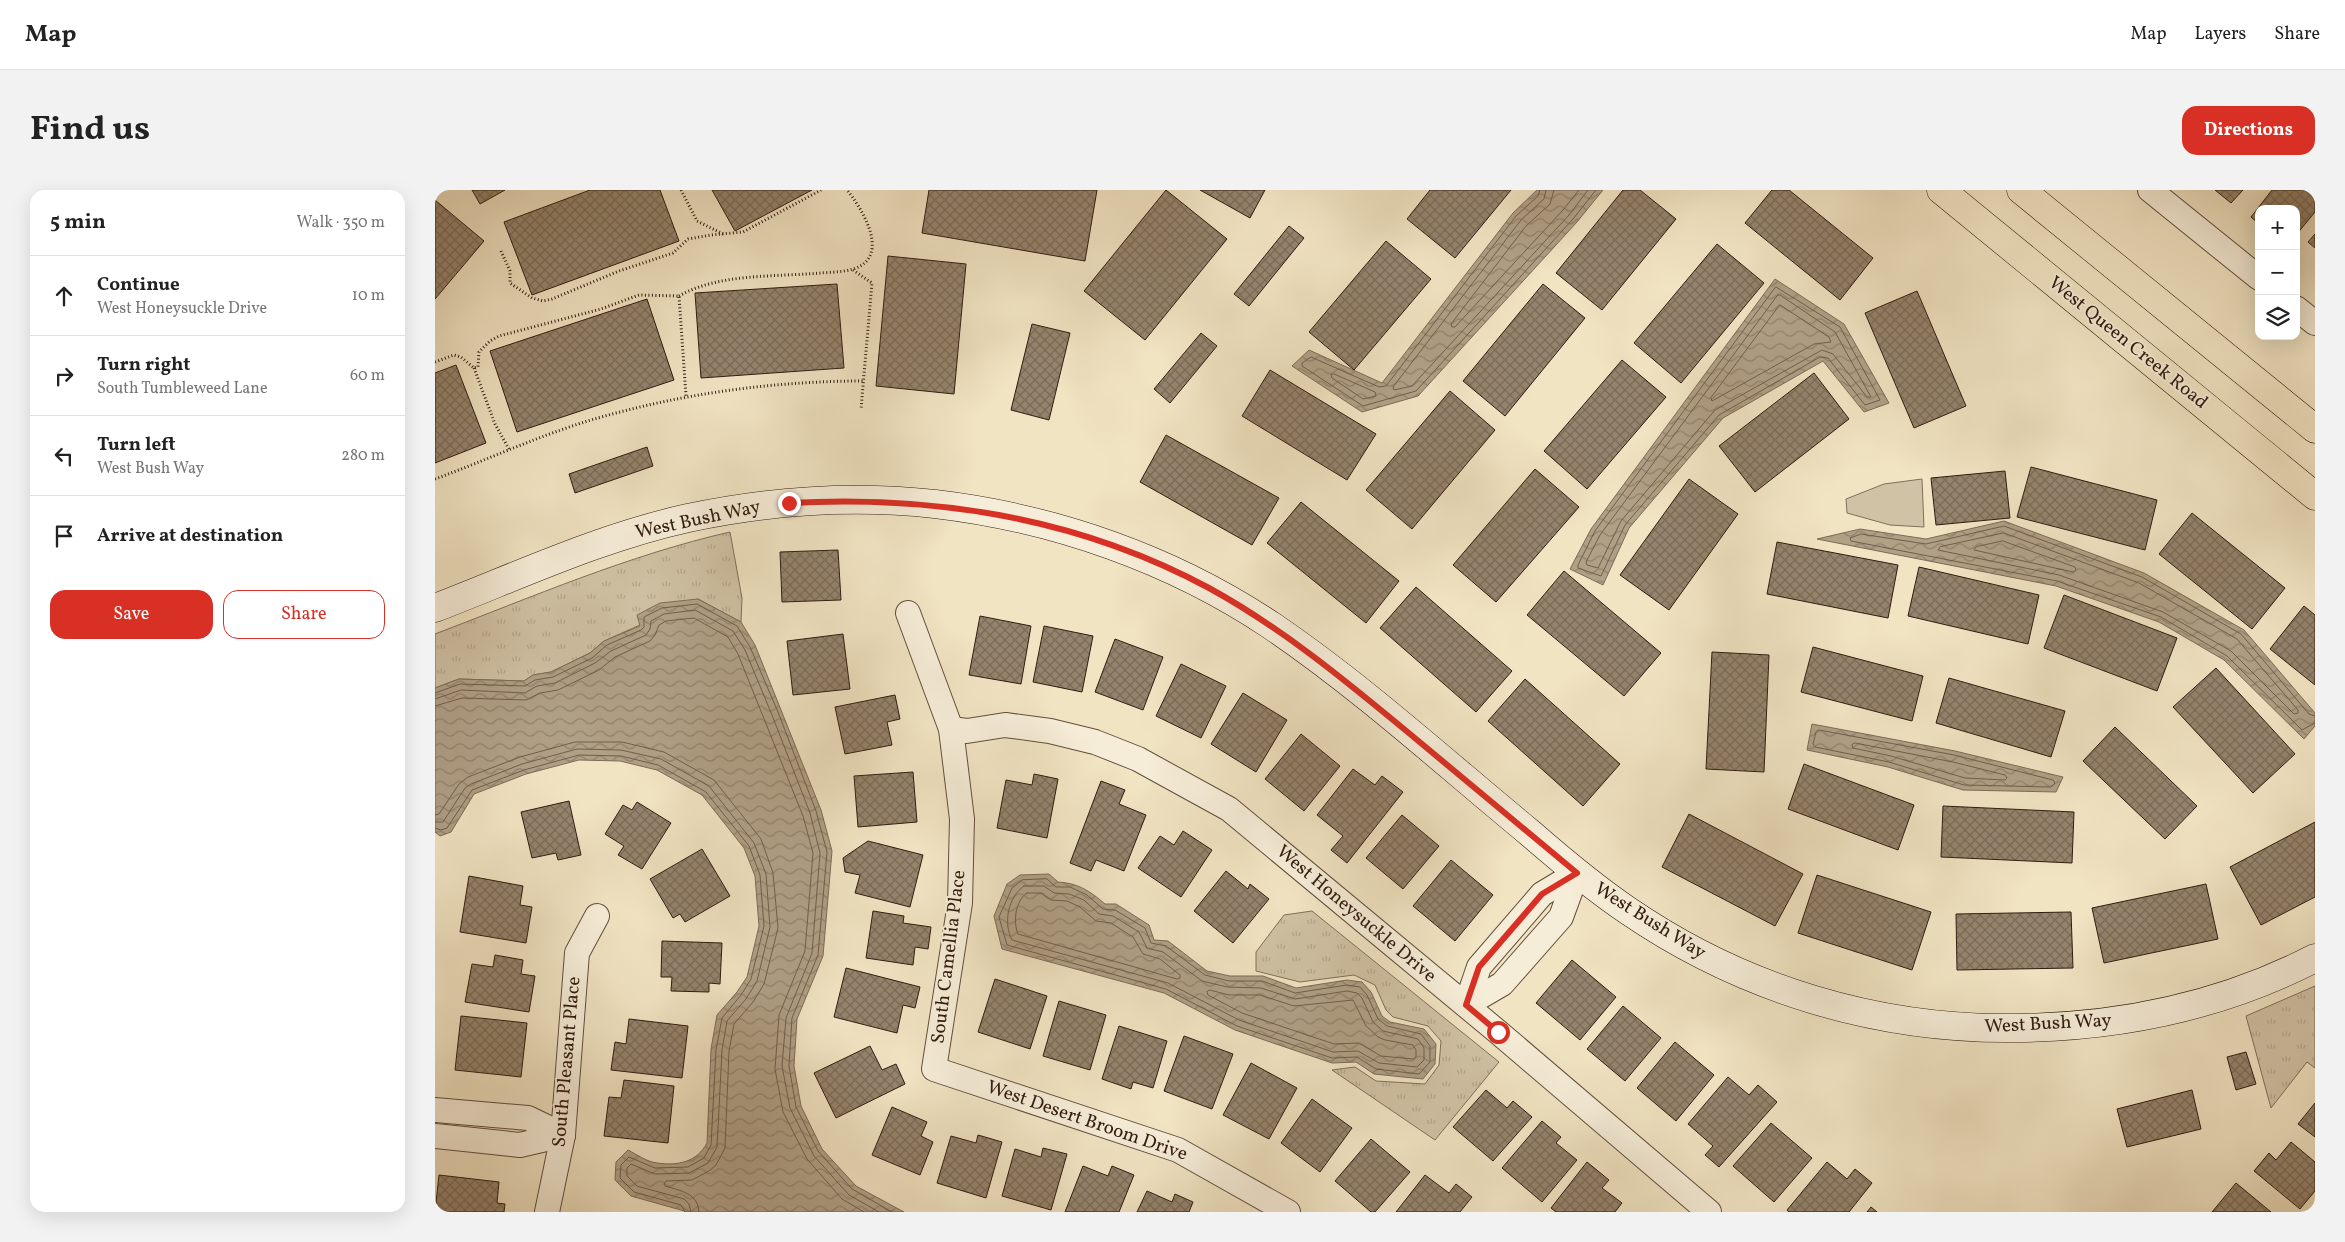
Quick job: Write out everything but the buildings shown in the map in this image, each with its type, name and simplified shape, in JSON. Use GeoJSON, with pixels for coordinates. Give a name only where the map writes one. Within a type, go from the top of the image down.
{"type":"FeatureCollection","features":[{"type":"Feature","properties":{"kind":"main road","name":"West Queen Creek Road"},"geometry":{"type":"LineString","coordinates":[[1941,190],[2315,496]]}},
{"type":"Feature","properties":{"kind":"main road"},"geometry":{"type":"LineString","coordinates":[[2021,190],[2315,429]]}},
{"type":"Feature","properties":{"kind":"street"},"geometry":{"type":"LineString","coordinates":[[2149,190],[2255,275]]}},
{"type":"Feature","properties":{"kind":"street"},"geometry":{"type":"LineString","coordinates":[[2300,311],[2315,323]]}},
{"type":"Feature","properties":{"kind":"street","name":"West Bush Way"},"geometry":{"type":"LineString","coordinates":[[435,608],[611,540],[686,518],[761,506],[826,501],[904,502],[972,510],[1044,525],[1120,548],[1208,588],[1272,626],[1332,670],[1577,873],[1643,921],[1708,958],[1761,982],[1852,1011],[1923,1023],[1964,1027],[2038,1028],[2125,1020],[2214,1000],[2295,968],[2315,958]]}},
{"type":"Feature","properties":{"kind":"street","name":"South Camellia Place"},"geometry":{"type":"LineString","coordinates":[[908,613],[951,729],[962,819],[960,903],[935,1069]]}},
{"type":"Feature","properties":{"kind":"street","name":"West Honeysuckle Drive"},"geometry":{"type":"LineString","coordinates":[[951,729],[967,731],[1005,724],[1095,742],[1138,758],[1229,809],[1466,1005],[1709,1212]]}},
{"type":"Feature","properties":{"kind":"street"},"geometry":{"type":"LineString","coordinates":[[1466,1005],[1503,984],[1561,917],[1577,873]]}},
{"type":"Feature","properties":{"kind":"street","name":"South Pleasant Place"},"geometry":{"type":"LineString","coordinates":[[547,1212],[563,1135],[577,953],[597,916]]}},
{"type":"Feature","properties":{"kind":"street","name":"West Desert Broom Drive"},"geometry":{"type":"LineString","coordinates":[[935,1069],[1178,1150],[1288,1212]]}},
{"type":"Feature","properties":{"kind":"street"},"geometry":{"type":"LineString","coordinates":[[435,1110],[528,1118],[563,1135]]}},
{"type":"Feature","properties":{"kind":"street"},"geometry":{"type":"LineString","coordinates":[[435,1136],[521,1145],[563,1135]]}},
{"type":"Feature","properties":{"kind":"path"},"geometry":{"type":"LineString","coordinates":[[681,190],[697,221],[726,235]]}},
{"type":"Feature","properties":{"kind":"path"},"geometry":{"type":"LineString","coordinates":[[501,251],[510,271],[510,283],[532,298],[543,301],[673,253],[688,239],[711,234],[726,235],[743,232],[821,190]]}},
{"type":"Feature","properties":{"kind":"path"},"geometry":{"type":"LineString","coordinates":[[474,368],[478,367],[479,352],[484,346],[499,336],[601,309],[639,295],[647,293],[679,296],[705,283],[853,269],[865,262],[872,241],[864,213],[847,190]]}},
{"type":"Feature","properties":{"kind":"path"},"geometry":{"type":"LineString","coordinates":[[853,269],[872,283],[861,408]]}},
{"type":"Feature","properties":{"kind":"path"},"geometry":{"type":"LineString","coordinates":[[679,296],[686,396]]}},
{"type":"Feature","properties":{"kind":"path"},"geometry":{"type":"LineString","coordinates":[[435,362],[449,355],[457,355],[474,368],[495,424],[510,451]]}},
{"type":"Feature","properties":{"kind":"path"},"geometry":{"type":"LineString","coordinates":[[435,479],[591,420],[686,396],[813,381],[864,381]]}},
{"type":"Feature","properties":{"kind":"green space"},"geometry":{"type":"Polygon","coordinates":[[[1922,479],[1924,527],[1890,525],[1847,513],[1846,499],[1884,484],[1922,479]]]}},
{"type":"Feature","properties":{"kind":"green space"},"geometry":{"type":"Polygon","coordinates":[[[730,532],[742,598],[741,622],[698,599],[604,641],[590,653],[551,672],[533,675],[524,681],[459,679],[435,688],[435,634],[655,552],[730,532]]]}},
{"type":"Feature","properties":{"kind":"green space"},"geometry":{"type":"Polygon","coordinates":[[[1312,911],[1499,1062],[1435,1140],[1332,1070],[1355,1067],[1376,1081],[1425,1084],[1439,1065],[1441,1041],[1428,1026],[1393,1017],[1386,1010],[1375,985],[1354,975],[1300,982],[1256,971],[1256,952],[1284,915],[1312,911]]]}},
{"type":"Feature","properties":{"kind":"green space"},"geometry":{"type":"Polygon","coordinates":[[[2315,986],[2315,1068],[2307,1062],[2271,1108],[2246,1016],[2315,986]]]}},
{"type":"Feature","properties":{"kind":"water"},"geometry":{"type":"Polygon","coordinates":[[[1537,190],[1603,190],[1577,222],[1418,396],[1362,412],[1292,366],[1309,350],[1382,383],[1513,213],[1537,190]]]}},
{"type":"Feature","properties":{"kind":"water"},"geometry":{"type":"Polygon","coordinates":[[[1775,279],[1844,324],[1889,403],[1864,412],[1823,361],[1723,418],[1629,528],[1603,585],[1570,569],[1591,529],[1775,279]]]}},
{"type":"Feature","properties":{"kind":"water"},"geometry":{"type":"Polygon","coordinates":[[[2004,521],[2144,573],[2244,630],[2315,713],[2315,726],[2304,739],[2224,660],[2159,622],[2056,586],[1817,539],[1860,529],[1926,539],[2004,521]]]}},
{"type":"Feature","properties":{"kind":"water"},"geometry":{"type":"Polygon","coordinates":[[[698,599],[741,622],[755,645],[821,810],[832,851],[823,956],[797,1019],[794,1066],[801,1106],[822,1149],[856,1186],[904,1212],[688,1212],[631,1196],[615,1180],[616,1162],[628,1150],[646,1160],[672,1164],[686,1161],[698,1155],[707,1143],[711,1049],[717,1015],[747,977],[759,926],[755,876],[744,848],[702,795],[657,770],[620,761],[579,760],[526,774],[474,794],[451,832],[440,836],[435,832],[435,688],[459,679],[524,681],[533,675],[551,672],[590,653],[604,641],[640,626],[637,615],[660,603],[698,599]]]}},
{"type":"Feature","properties":{"kind":"water"},"geometry":{"type":"Polygon","coordinates":[[[1812,724],[1955,751],[2063,777],[2056,792],[1963,790],[1888,767],[1807,750],[1812,724]]]}},
{"type":"Feature","properties":{"kind":"water"},"geometry":{"type":"Polygon","coordinates":[[[1049,874],[1058,882],[1083,888],[1105,904],[1116,904],[1149,925],[1154,940],[1168,941],[1207,971],[1230,976],[1263,976],[1296,988],[1347,980],[1362,982],[1371,992],[1382,1016],[1390,1022],[1424,1029],[1436,1044],[1435,1064],[1423,1079],[1374,1074],[1356,1062],[1332,1063],[1235,1030],[1164,993],[1002,949],[994,916],[1007,884],[1020,875],[1049,874]]]}},
{"type":"Feature","properties":{"kind":"route"},"geometry":{"type":"LineString","coordinates":[[789,503],[868,500],[936,504],[1044,525],[1084,536],[1120,548],[1208,588],[1272,626],[1332,670],[1577,873],[1542,894],[1479,967],[1466,1005],[1498,1032]]}}]}
